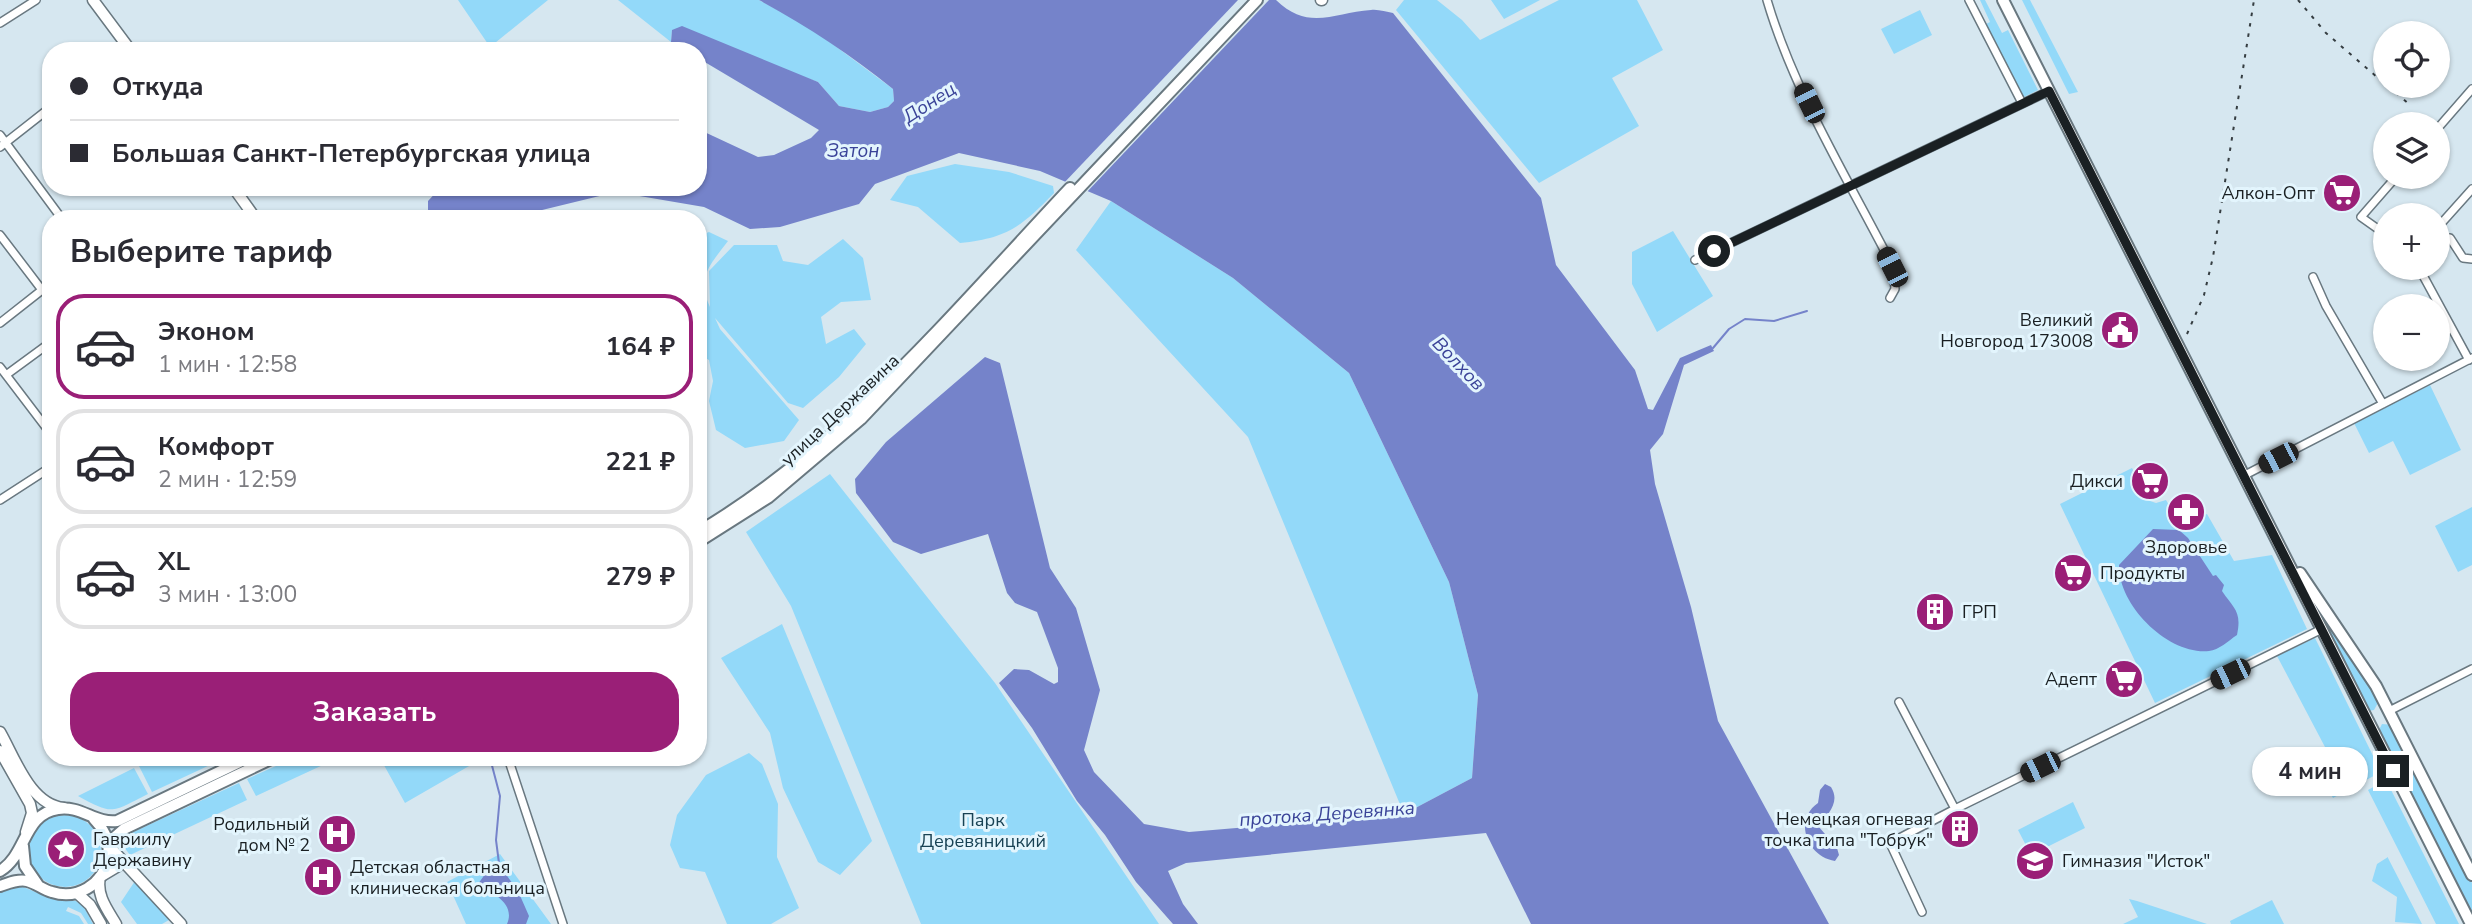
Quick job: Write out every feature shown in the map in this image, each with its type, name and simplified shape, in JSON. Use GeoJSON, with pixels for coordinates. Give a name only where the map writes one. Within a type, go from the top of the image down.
{"type":"FeatureCollection","features":[{"type":"Feature","properties":{"kind":"main road"},"geometry":{"type":"LineString","coordinates":[[93,0],[122,42]]}},
{"type":"Feature","properties":{"kind":"main road"},"geometry":{"type":"LineString","coordinates":[[988,281],[1249,0]]}},
{"type":"Feature","properties":{"kind":"main road"},"geometry":{"type":"LineString","coordinates":[[988,281],[1257,0]]}},
{"type":"Feature","properties":{"kind":"main road"},"geometry":{"type":"LineString","coordinates":[[2003,0],[2471,924]]}},
{"type":"Feature","properties":{"kind":"main road","name":"улица Державина"},"geometry":{"type":"LineString","coordinates":[[707,526],[768,486],[822,442],[988,281]]}},
{"type":"Feature","properties":{"kind":"main road","name":"улица Державина"},"geometry":{"type":"LineString","coordinates":[[707,536],[769,497],[836,442],[900,380],[988,281]]}},
{"type":"Feature","properties":{"kind":"main road"},"geometry":{"type":"LineString","coordinates":[[2284,551],[2371,678],[2472,875]]}},
{"type":"Feature","properties":{"kind":"main road"},"geometry":{"type":"LineString","coordinates":[[2368,722],[2389,712]]}},
{"type":"Feature","properties":{"kind":"main road"},"geometry":{"type":"LineString","coordinates":[[0,732],[38,796],[53,806],[83,812],[104,821],[117,821],[231,766]]}},
{"type":"Feature","properties":{"kind":"main road"},"geometry":{"type":"LineString","coordinates":[[0,751],[30,804],[32,813],[17,856],[0,871]]}},
{"type":"Feature","properties":{"kind":"main road"},"geometry":{"type":"LineString","coordinates":[[116,924],[99,892],[100,877],[107,863],[108,844],[117,833],[256,766]]}},
{"type":"Feature","properties":{"kind":"main road"},"geometry":{"type":"LineString","coordinates":[[40,886],[25,866],[25,837],[43,814],[68,808]]}},
{"type":"Feature","properties":{"kind":"main road"},"geometry":{"type":"LineString","coordinates":[[83,812],[102,828],[108,844],[181,924]]}},
{"type":"Feature","properties":{"kind":"main road"},"geometry":{"type":"LineString","coordinates":[[0,886],[18,880],[62,894],[77,893],[125,862]]}},
{"type":"Feature","properties":{"kind":"main road"},"geometry":{"type":"LineString","coordinates":[[77,893],[90,905],[101,924]]}},
{"type":"Feature","properties":{"kind":"street"},"geometry":{"type":"LineString","coordinates":[[0,23],[36,0]]}},
{"type":"Feature","properties":{"kind":"street"},"geometry":{"type":"LineString","coordinates":[[1767,0],[1776,30],[1803,89],[1892,267],[1895,289],[1890,298]]}},
{"type":"Feature","properties":{"kind":"street"},"geometry":{"type":"LineString","coordinates":[[1969,0],[2022,103]]}},
{"type":"Feature","properties":{"kind":"street"},"geometry":{"type":"LineString","coordinates":[[2450,114],[2472,89]]}},
{"type":"Feature","properties":{"kind":"street"},"geometry":{"type":"LineString","coordinates":[[1695,260],[2049,91]]}},
{"type":"Feature","properties":{"kind":"street"},"geometry":{"type":"LineString","coordinates":[[3,144],[42,114]]}},
{"type":"Feature","properties":{"kind":"street"},"geometry":{"type":"LineString","coordinates":[[0,135],[3,144],[42,194]]}},
{"type":"Feature","properties":{"kind":"street"},"geometry":{"type":"LineString","coordinates":[[2373,203],[2386,189]]}},
{"type":"Feature","properties":{"kind":"street"},"geometry":{"type":"LineString","coordinates":[[2450,214],[2472,189]]}},
{"type":"Feature","properties":{"kind":"street"},"geometry":{"type":"LineString","coordinates":[[44,196],[55,210]]}},
{"type":"Feature","properties":{"kind":"street"},"geometry":{"type":"LineString","coordinates":[[2373,203],[2361,217],[2373,226]]}},
{"type":"Feature","properties":{"kind":"street"},"geometry":{"type":"LineString","coordinates":[[0,234],[42,290],[0,323]]}},
{"type":"Feature","properties":{"kind":"street"},"geometry":{"type":"LineString","coordinates":[[2450,239],[2463,258],[2472,259]]}},
{"type":"Feature","properties":{"kind":"street"},"geometry":{"type":"LineString","coordinates":[[2313,277],[2326,306],[2382,404]]}},
{"type":"Feature","properties":{"kind":"street"},"geometry":{"type":"LineString","coordinates":[[2243,476],[2470,359],[2427,280]]}},
{"type":"Feature","properties":{"kind":"street"},"geometry":{"type":"LineString","coordinates":[[6,375],[42,349]]}},
{"type":"Feature","properties":{"kind":"street"},"geometry":{"type":"LineString","coordinates":[[0,367],[42,422]]}},
{"type":"Feature","properties":{"kind":"street"},"geometry":{"type":"LineString","coordinates":[[0,500],[42,473]]}},
{"type":"Feature","properties":{"kind":"street"},"geometry":{"type":"LineString","coordinates":[[1922,912],[1890,843],[2322,629]]}},
{"type":"Feature","properties":{"kind":"street"},"geometry":{"type":"LineString","coordinates":[[2389,712],[2472,669]]}},
{"type":"Feature","properties":{"kind":"street"},"geometry":{"type":"LineString","coordinates":[[1899,702],[1955,809]]}},
{"type":"Feature","properties":{"kind":"street"},"geometry":{"type":"LineString","coordinates":[[511,766],[563,924]]}},
{"type":"Feature","properties":{"kind":"green space"},"geometry":{"type":"Polygon","coordinates":[[[458,0],[548,0],[496,42],[487,42],[458,0]]]}},
{"type":"Feature","properties":{"kind":"green space"},"geometry":{"type":"Polygon","coordinates":[[[618,0],[759,0],[811,28],[893,89],[894,101],[888,107],[870,112],[839,106],[818,82],[672,30],[671,42],[618,0]]]}},
{"type":"Feature","properties":{"kind":"green space"},"geometry":{"type":"Polygon","coordinates":[[[1404,0],[1437,0],[1462,20],[1480,40],[1559,0],[1637,0],[1663,50],[1612,78],[1639,126],[1539,183],[1396,10],[1404,0]]]}},
{"type":"Feature","properties":{"kind":"green space"},"geometry":{"type":"Polygon","coordinates":[[[1491,0],[1540,0],[1504,19],[1491,0]]]}},
{"type":"Feature","properties":{"kind":"green space"},"geometry":{"type":"Polygon","coordinates":[[[1980,0],[1985,0],[2002,33],[2008,30],[2038,90],[2022,98],[1984,25],[1990,22],[1980,0]]]}},
{"type":"Feature","properties":{"kind":"green space"},"geometry":{"type":"Polygon","coordinates":[[[2022,0],[2030,0],[2078,92],[2069,94],[2022,0]]]}},
{"type":"Feature","properties":{"kind":"green space"},"geometry":{"type":"Polygon","coordinates":[[[1920,10],[1932,35],[1894,54],[1881,29],[1920,10]]]}},
{"type":"Feature","properties":{"kind":"green space"},"geometry":{"type":"Polygon","coordinates":[[[955,164],[1009,172],[1053,186],[1054,193],[1013,229],[990,238],[960,243],[918,207],[890,200],[907,176],[955,164]]]}},
{"type":"Feature","properties":{"kind":"green space"},"geometry":{"type":"Polygon","coordinates":[[[1111,201],[1233,278],[1349,373],[1449,582],[1478,695],[1472,778],[1404,814],[1248,437],[1076,250],[1111,201]]]}},
{"type":"Feature","properties":{"kind":"green space"},"geometry":{"type":"Polygon","coordinates":[[[1673,231],[1713,296],[1657,332],[1632,284],[1632,252],[1673,231]]]}},
{"type":"Feature","properties":{"kind":"green space"},"geometry":{"type":"Polygon","coordinates":[[[707,233],[728,241],[707,272],[707,233]]]}},
{"type":"Feature","properties":{"kind":"green space"},"geometry":{"type":"Polygon","coordinates":[[[843,239],[863,258],[871,300],[841,302],[821,317],[826,344],[854,329],[866,344],[839,377],[803,408],[788,403],[715,318],[720,329],[799,420],[784,441],[745,448],[716,430],[709,401],[713,381],[709,360],[709,271],[734,245],[777,245],[783,261],[808,265],[843,239]]]}},
{"type":"Feature","properties":{"kind":"green space"},"geometry":{"type":"Polygon","coordinates":[[[2430,385],[2461,450],[2410,475],[2393,441],[2369,453],[2354,423],[2430,385]]]}},
{"type":"Feature","properties":{"kind":"green space"},"geometry":{"type":"Polygon","coordinates":[[[2132,468],[2150,501],[2156,503],[2166,500],[2180,524],[2207,514],[2234,561],[2272,555],[2307,629],[2155,703],[2060,504],[2132,468]]]}},
{"type":"Feature","properties":{"kind":"green space","name":"Парк Деревяницкий"},"geometry":{"type":"Polygon","coordinates":[[[830,474],[995,683],[1159,924],[921,924],[791,606],[746,532],[830,474]]]}},
{"type":"Feature","properties":{"kind":"green space"},"geometry":{"type":"Polygon","coordinates":[[[2472,507],[2472,565],[2458,572],[2435,526],[2472,507]]]}},
{"type":"Feature","properties":{"kind":"green space"},"geometry":{"type":"Polygon","coordinates":[[[2306,591],[2379,701],[2374,710],[2368,711],[2306,591]]]}},
{"type":"Feature","properties":{"kind":"green space"},"geometry":{"type":"Polygon","coordinates":[[[782,624],[872,841],[840,875],[818,862],[783,788],[770,733],[721,658],[782,624]]]}},
{"type":"Feature","properties":{"kind":"green space"},"geometry":{"type":"Polygon","coordinates":[[[2315,638],[2381,772],[2333,798],[2310,755],[2325,747],[2277,656],[2315,638]]]}},
{"type":"Feature","properties":{"kind":"green space"},"geometry":{"type":"Polygon","coordinates":[[[2382,724],[2393,725],[2472,883],[2472,921],[2377,734],[2382,724]]]}},
{"type":"Feature","properties":{"kind":"green space"},"geometry":{"type":"Polygon","coordinates":[[[749,753],[762,764],[778,804],[777,857],[799,908],[771,924],[727,924],[705,872],[680,868],[670,845],[677,815],[706,775],[749,753]]]}},
{"type":"Feature","properties":{"kind":"green space"},"geometry":{"type":"Polygon","coordinates":[[[139,766],[208,766],[152,792],[139,766]]]}},
{"type":"Feature","properties":{"kind":"green space"},"geometry":{"type":"Polygon","coordinates":[[[276,766],[321,766],[256,796],[247,779],[276,766]]]}},
{"type":"Feature","properties":{"kind":"green space"},"geometry":{"type":"Polygon","coordinates":[[[384,766],[469,766],[405,803],[384,766]]]}},
{"type":"Feature","properties":{"kind":"green space"},"geometry":{"type":"Polygon","coordinates":[[[134,768],[148,794],[127,805],[106,809],[78,796],[134,768]]]}},
{"type":"Feature","properties":{"kind":"green space"},"geometry":{"type":"Polygon","coordinates":[[[2386,780],[2459,924],[2436,924],[2368,790],[2386,780]]]}},
{"type":"Feature","properties":{"kind":"green space"},"geometry":{"type":"Polygon","coordinates":[[[239,783],[247,800],[130,855],[124,847],[129,834],[239,783]]]}},
{"type":"Feature","properties":{"kind":"green space"},"geometry":{"type":"Polygon","coordinates":[[[2073,802],[2085,828],[2031,855],[2018,830],[2073,802]]]}},
{"type":"Feature","properties":{"kind":"green space"},"geometry":{"type":"Polygon","coordinates":[[[65,815],[85,821],[95,831],[101,851],[95,871],[85,881],[65,887],[45,881],[35,871],[29,851],[35,831],[45,821],[65,815]]]}},
{"type":"Feature","properties":{"kind":"green space"},"geometry":{"type":"Polygon","coordinates":[[[500,854],[551,924],[466,924],[447,882],[500,854]]]}},
{"type":"Feature","properties":{"kind":"green space"},"geometry":{"type":"Polygon","coordinates":[[[2388,857],[2422,924],[2395,922],[2397,897],[2372,881],[2377,864],[2388,857]]]}},
{"type":"Feature","properties":{"kind":"green space"},"geometry":{"type":"Polygon","coordinates":[[[135,881],[169,920],[162,924],[137,924],[121,902],[135,881]]]}},
{"type":"Feature","properties":{"kind":"green space"},"geometry":{"type":"Polygon","coordinates":[[[16,884],[50,898],[76,901],[84,907],[93,924],[88,924],[81,913],[68,907],[66,911],[79,916],[84,924],[0,924],[0,891],[16,884]]]}},
{"type":"Feature","properties":{"kind":"green space"},"geometry":{"type":"Polygon","coordinates":[[[2129,899],[2207,924],[2123,924],[2138,917],[2129,899]]]}},
{"type":"Feature","properties":{"kind":"green space"},"geometry":{"type":"Polygon","coordinates":[[[2272,900],[2284,924],[2231,924],[2230,921],[2272,900]]]}},
{"type":"Feature","properties":{"kind":"water"},"geometry":{"type":"Polygon","coordinates":[[[759,0],[1276,0],[1288,10],[1311,18],[1374,10],[1393,13],[1541,198],[1556,265],[1635,370],[1648,409],[1653,410],[1680,358],[1711,345],[1714,351],[1684,365],[1663,434],[1650,450],[1655,484],[1691,607],[1718,721],[1829,924],[1531,924],[1486,833],[1186,863],[1168,871],[1183,904],[1198,924],[1173,924],[1136,882],[1105,835],[1077,801],[1032,728],[999,683],[1014,669],[1029,670],[1054,684],[1058,682],[1058,668],[1037,612],[1015,603],[1007,593],[988,534],[921,554],[893,542],[856,493],[855,479],[886,442],[985,357],[1000,363],[1050,568],[1076,608],[1100,690],[1084,750],[1094,772],[1144,824],[1189,832],[1404,814],[1472,778],[1478,695],[1449,582],[1349,373],[1233,278],[1111,201],[1040,171],[959,153],[875,184],[859,204],[780,227],[750,229],[704,207],[639,196],[707,196],[707,133],[758,157],[774,155],[811,138],[819,130],[707,63],[707,42],[671,42],[672,30],[682,26],[818,82],[839,106],[870,112],[888,107],[894,101],[893,89],[811,31],[759,0]]]}},
{"type":"Feature","properties":{"kind":"water"},"geometry":{"type":"Polygon","coordinates":[[[433,196],[600,196],[542,210],[428,210],[428,201],[433,196]]]}},
{"type":"Feature","properties":{"kind":"water"},"geometry":{"type":"Polygon","coordinates":[[[2153,529],[2179,530],[2188,538],[2213,576],[2216,575],[2224,585],[2222,591],[2238,615],[2238,627],[2237,635],[2220,647],[2209,651],[2177,645],[2148,624],[2127,596],[2119,565],[2153,529]]]}},
{"type":"Feature","properties":{"kind":"water"},"geometry":{"type":"Polygon","coordinates":[[[1825,784],[1831,787],[1834,793],[1834,803],[1819,827],[1837,848],[1839,855],[1835,861],[1817,853],[1805,828],[1810,810],[1818,803],[1820,790],[1825,784]]]}},
{"type":"Feature","properties":{"kind":"water"},"geometry":{"type":"Polygon","coordinates":[[[488,870],[505,873],[518,891],[529,916],[526,924],[507,924],[509,917],[505,904],[478,884],[488,870]]]}},
{"type":"Feature","properties":{"kind":"pier"},"geometry":{"type":"Polygon","coordinates":[[[1238,0],[1269,0],[1085,194],[1063,184],[1238,0]]]}},
{"type":"Feature","properties":{"kind":"waterway"},"geometry":{"type":"LineString","coordinates":[[1713,348],[1729,329],[1745,319],[1774,321],[1807,311]]}},
{"type":"Feature","properties":{"kind":"waterway","name":"Донец"},"geometry":{"type":"LineString","coordinates":[[492,766],[500,796],[496,840],[500,871]]}},
{"type":"Feature","properties":{"kind":"railway"},"geometry":{"type":"LineString","coordinates":[[2187,334],[2204,295],[2213,257],[2254,0]]}},
{"type":"Feature","properties":{"kind":"railway"},"geometry":{"type":"LineString","coordinates":[[2298,0],[2326,33],[2373,74]]}},
{"type":"Feature","properties":{"kind":"railway"},"geometry":{"type":"LineString","coordinates":[[2402,98],[2409,104]]}},
{"type":"Feature","properties":{"kind":"place","name":"Алкон-Опт"},"geometry":{"type":"Point","coordinates":[2342,193]}},
{"type":"Feature","properties":{"kind":"place","name":"Великий Новгород 173008"},"geometry":{"type":"Point","coordinates":[2120,330]}},
{"type":"Feature","properties":{"kind":"place","name":"Дикси"},"geometry":{"type":"Point","coordinates":[2150,481]}},
{"type":"Feature","properties":{"kind":"place","name":"Здоровье"},"geometry":{"type":"Point","coordinates":[2186,512]}},
{"type":"Feature","properties":{"kind":"place","name":"Продукты"},"geometry":{"type":"Point","coordinates":[2073,573]}},
{"type":"Feature","properties":{"kind":"place","name":"ГРП"},"geometry":{"type":"Point","coordinates":[1935,612]}},
{"type":"Feature","properties":{"kind":"place","name":"Адепт"},"geometry":{"type":"Point","coordinates":[2124,679]}},
{"type":"Feature","properties":{"kind":"place","name":"Немецкая огневая точка типа \"Тобрук\""},"geometry":{"type":"Point","coordinates":[1960,829]}},
{"type":"Feature","properties":{"kind":"place","name":"Родильный дом № 2"},"geometry":{"type":"Point","coordinates":[337,834]}},
{"type":"Feature","properties":{"kind":"place","name":"Гавриилу Державину"},"geometry":{"type":"Point","coordinates":[66,849]}},
{"type":"Feature","properties":{"kind":"place","name":"Гимназия \"Исток\""},"geometry":{"type":"Point","coordinates":[2035,861]}},
{"type":"Feature","properties":{"kind":"place","name":"Детская областная клиническая больница"},"geometry":{"type":"Point","coordinates":[323,877]}},
{"type":"Feature","properties":{"kind":"route"},"geometry":{"type":"LineString","coordinates":[[1714,251],[2049,91],[2393,771]]}},
{"type":"Feature","properties":{"kind":"water label","name":"Затон"},"geometry":{"type":"Point","coordinates":[853,150]}},
{"type":"Feature","properties":{"kind":"water label","name":"Волхов"},"geometry":{"type":"Point","coordinates":[1459,363]}},
{"type":"Feature","properties":{"kind":"water label","name":"протока Деревянка"},"geometry":{"type":"Point","coordinates":[1327,813]}}]}
